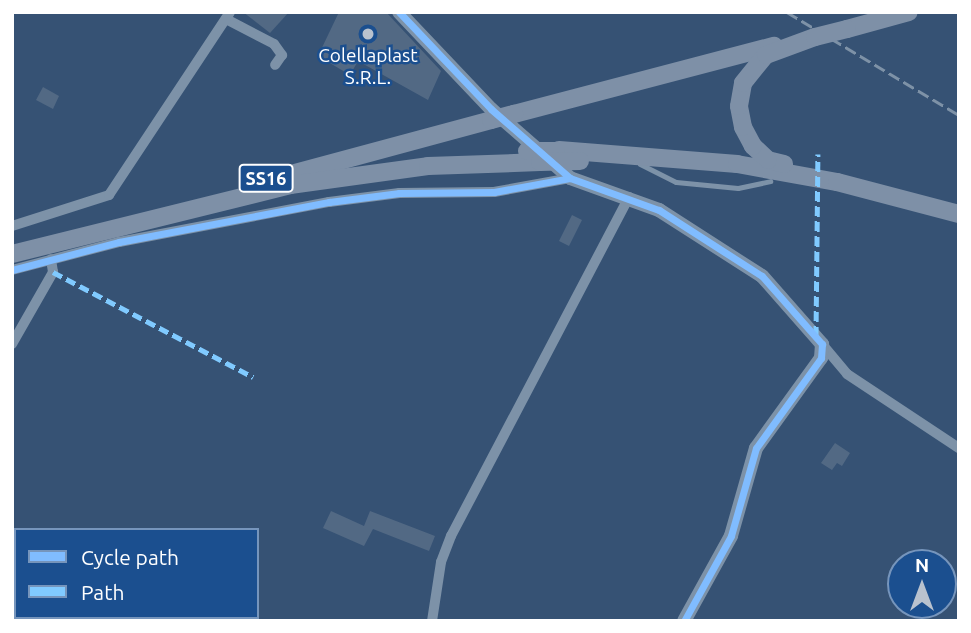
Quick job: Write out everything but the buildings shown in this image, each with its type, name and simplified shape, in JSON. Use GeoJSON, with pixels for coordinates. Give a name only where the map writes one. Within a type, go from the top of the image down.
{"type":"FeatureCollection","features":[{"type":"Feature","properties":{"kind":"highway"},"geometry":{"type":"LineString","coordinates":[[295,173],[491,114],[514,114],[909,12]]}},
{"type":"Feature","properties":{"kind":"highway"},"geometry":{"type":"LineString","coordinates":[[815,37],[766,55],[743,83],[739,106],[753,146],[768,160],[891,187],[940,208]]}},
{"type":"Feature","properties":{"kind":"highway","name":"SS16"},"geometry":{"type":"LineString","coordinates":[[12,254],[216,200],[324,179],[533,156],[559,150],[737,164],[837,182],[959,214]]}},
{"type":"Feature","properties":{"kind":"highway","name":"SS16"},"geometry":{"type":"LineString","coordinates":[[12,242],[295,173],[420,155],[533,156],[640,164],[770,181],[886,205],[959,226]]}},
{"type":"Feature","properties":{"kind":"street"},"geometry":{"type":"LineString","coordinates":[[399,12],[491,114],[570,178],[629,197],[676,220],[762,276],[847,374],[959,448]]}},
{"type":"Feature","properties":{"kind":"street"},"geometry":{"type":"LineString","coordinates":[[12,226],[109,195],[228,15],[274,44],[282,55],[275,65]]}},
{"type":"Feature","properties":{"kind":"street"},"geometry":{"type":"LineString","coordinates":[[12,270],[152,235],[370,195],[494,192],[570,178]]}},
{"type":"Feature","properties":{"kind":"street"},"geometry":{"type":"LineString","coordinates":[[432,621],[441,562],[451,536],[629,197]]}},
{"type":"Feature","properties":{"kind":"street"},"geometry":{"type":"LineString","coordinates":[[12,344],[53,272],[51,259]]}},
{"type":"Feature","properties":{"kind":"street"},"geometry":{"type":"LineString","coordinates":[[684,621],[731,536],[756,448],[821,358],[822,344]]}},
{"type":"Feature","properties":{"kind":"railway"},"geometry":{"type":"LineString","coordinates":[[787,12],[959,115]]}},
{"type":"Feature","properties":{"kind":"marked path"},"geometry":{"type":"LineString","coordinates":[[816,336],[818,154]]}},
{"type":"Feature","properties":{"kind":"marked path"},"geometry":{"type":"LineString","coordinates":[[53,272],[253,377]]}},
{"type":"Feature","properties":{"kind":"cycle path"},"geometry":{"type":"LineString","coordinates":[[399,12],[491,109],[570,178],[659,210],[762,276],[822,344],[821,358],[756,448],[731,536],[684,621]]}},
{"type":"Feature","properties":{"kind":"cycle path"},"geometry":{"type":"LineString","coordinates":[[12,270],[119,242],[329,202],[399,193],[494,192],[570,178]]}},
{"type":"Feature","properties":{"kind":"place","name":"Colellaplast S.R.L."},"geometry":{"type":"Point","coordinates":[368,34]}}]}
